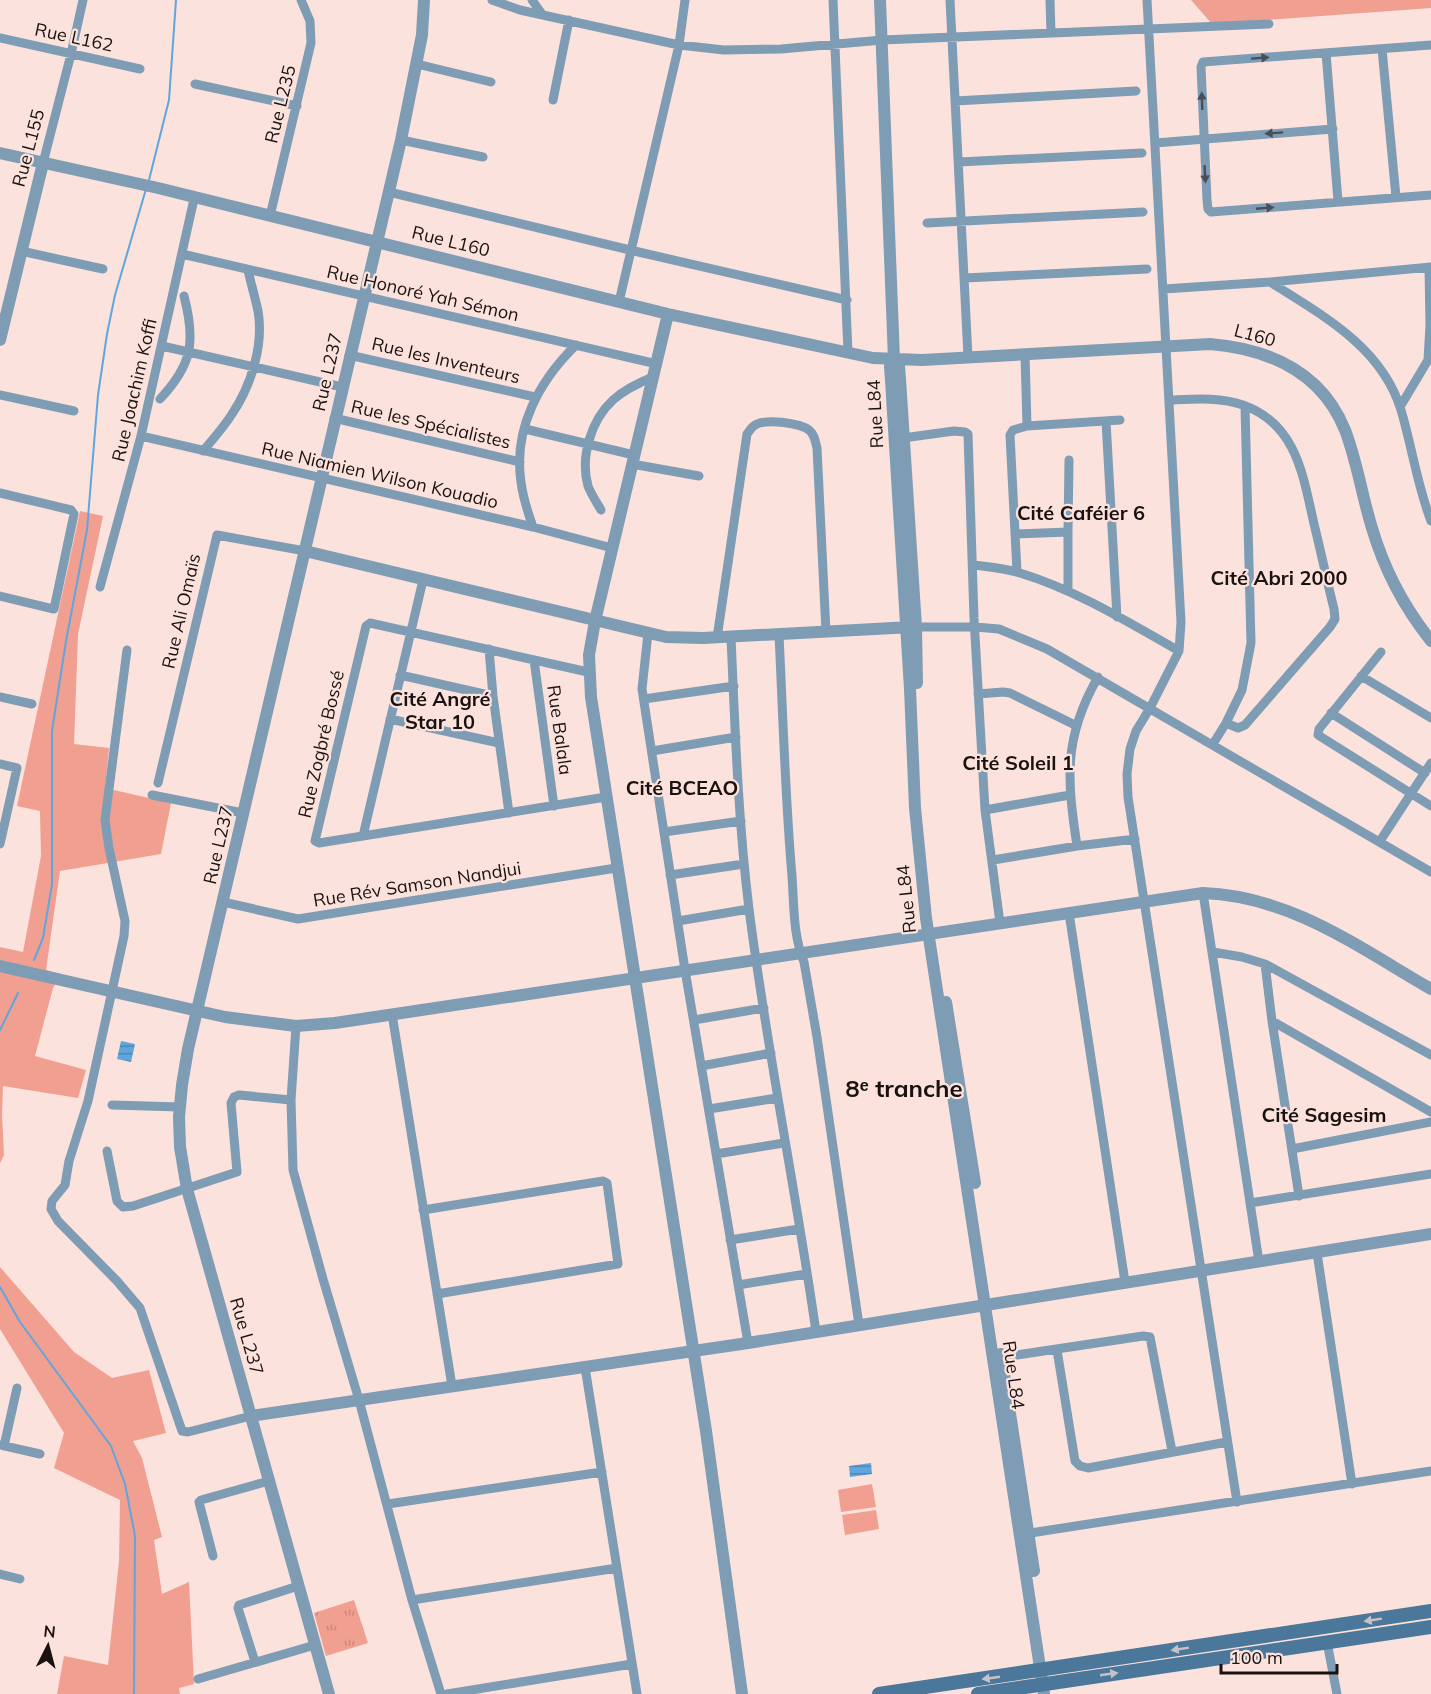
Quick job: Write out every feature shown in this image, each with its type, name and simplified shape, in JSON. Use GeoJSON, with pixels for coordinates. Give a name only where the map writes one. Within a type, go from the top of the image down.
{"type":"FeatureCollection","features":[{"type":"Feature","properties":{"kind":"main road"},"geometry":{"type":"LineString","coordinates":[[879,1694],[1047,1683],[1431,1611]]}},
{"type":"Feature","properties":{"kind":"main road"},"geometry":{"type":"LineString","coordinates":[[978,1694],[1431,1627]]}},
{"type":"Feature","properties":{"kind":"street","name":"Rue L155"},"geometry":{"type":"LineString","coordinates":[[0,340],[83,0]]}},
{"type":"Feature","properties":{"kind":"street","name":"Rue L235"},"geometry":{"type":"LineString","coordinates":[[270,216],[311,44],[310,21],[301,0]]}},
{"type":"Feature","properties":{"kind":"street","name":"Rue L237"},"geometry":{"type":"LineString","coordinates":[[329,1694],[187,1189],[180,1147],[180,1107],[196,1010],[401,140],[422,35],[424,0]]}},
{"type":"Feature","properties":{"kind":"street"},"geometry":{"type":"LineString","coordinates":[[492,0],[520,10],[679,45],[712,50],[751,51],[882,40],[1269,24]]}},
{"type":"Feature","properties":{"kind":"street"},"geometry":{"type":"LineString","coordinates":[[520,10],[531,0],[542,14]]}},
{"type":"Feature","properties":{"kind":"street"},"geometry":{"type":"LineString","coordinates":[[619,302],[679,45],[685,0]]}},
{"type":"Feature","properties":{"kind":"street"},"geometry":{"type":"LineString","coordinates":[[833,0],[848,353]]}},
{"type":"Feature","properties":{"kind":"street"},"geometry":{"type":"LineString","coordinates":[[880,0],[894,359]]}},
{"type":"Feature","properties":{"kind":"street"},"geometry":{"type":"LineString","coordinates":[[950,0],[968,357]]}},
{"type":"Feature","properties":{"kind":"street"},"geometry":{"type":"LineString","coordinates":[[1050,0],[1051,33]]}},
{"type":"Feature","properties":{"kind":"street"},"geometry":{"type":"LineString","coordinates":[[1147,0],[1171,400],[1181,622],[1179,651],[1136,731],[1130,749],[1127,774],[1128,797],[1237,1502]]}},
{"type":"Feature","properties":{"kind":"street"},"geometry":{"type":"LineString","coordinates":[[553,100],[569,20]]}},
{"type":"Feature","properties":{"kind":"street","name":"Rue L162"},"geometry":{"type":"LineString","coordinates":[[0,38],[140,69]]}},
{"type":"Feature","properties":{"kind":"street"},"geometry":{"type":"LineString","coordinates":[[1431,45],[1203,62],[1201,67],[1203,138],[1208,206],[1211,212],[1431,195]]}},
{"type":"Feature","properties":{"kind":"street"},"geometry":{"type":"LineString","coordinates":[[1382,48],[1395,197]]}},
{"type":"Feature","properties":{"kind":"street"},"geometry":{"type":"LineString","coordinates":[[1326,53],[1338,201]]}},
{"type":"Feature","properties":{"kind":"street"},"geometry":{"type":"LineString","coordinates":[[417,64],[491,82]]}},
{"type":"Feature","properties":{"kind":"street"},"geometry":{"type":"LineString","coordinates":[[195,84],[297,106]]}},
{"type":"Feature","properties":{"kind":"street"},"geometry":{"type":"LineString","coordinates":[[956,101],[1136,91]]}},
{"type":"Feature","properties":{"kind":"street"},"geometry":{"type":"LineString","coordinates":[[1155,143],[1333,129]]}},
{"type":"Feature","properties":{"kind":"street"},"geometry":{"type":"LineString","coordinates":[[401,140],[483,157]]}},
{"type":"Feature","properties":{"kind":"street","name":"Rue L160"},"geometry":{"type":"LineString","coordinates":[[0,153],[158,188],[194,199],[377,241],[668,314],[848,353],[894,359]]}},
{"type":"Feature","properties":{"kind":"street"},"geometry":{"type":"LineString","coordinates":[[959,162],[1142,153]]}},
{"type":"Feature","properties":{"kind":"street"},"geometry":{"type":"LineString","coordinates":[[389,192],[847,300]]}},
{"type":"Feature","properties":{"kind":"street","name":"Rue Joachim Koffi"},"geometry":{"type":"LineString","coordinates":[[100,587],[141,436],[194,199]]}},
{"type":"Feature","properties":{"kind":"street"},"geometry":{"type":"LineString","coordinates":[[927,223],[1143,212]]}},
{"type":"Feature","properties":{"kind":"street"},"geometry":{"type":"LineString","coordinates":[[21,251],[103,269]]}},
{"type":"Feature","properties":{"kind":"street","name":"Rue Honoré Yah Sémon"},"geometry":{"type":"LineString","coordinates":[[182,254],[657,364]]}},
{"type":"Feature","properties":{"kind":"street"},"geometry":{"type":"LineString","coordinates":[[1164,289],[1430,267],[1431,325],[1427,363],[1400,407]]}},
{"type":"Feature","properties":{"kind":"street"},"geometry":{"type":"LineString","coordinates":[[965,278],[1147,269]]}},
{"type":"Feature","properties":{"kind":"street"},"geometry":{"type":"LineString","coordinates":[[203,451],[232,414],[241,398],[253,366],[259,322],[248,270]]}},
{"type":"Feature","properties":{"kind":"street"},"geometry":{"type":"LineString","coordinates":[[1270,282],[1336,324],[1363,348],[1383,373],[1400,407],[1430,513]]}},
{"type":"Feature","properties":{"kind":"street"},"geometry":{"type":"LineString","coordinates":[[160,399],[178,380],[189,352],[191,321],[184,296]]}},
{"type":"Feature","properties":{"kind":"street"},"geometry":{"type":"LineString","coordinates":[[668,314],[595,621],[588,672],[616,868],[706,1431],[742,1694]]}},
{"type":"Feature","properties":{"kind":"street","name":"L160"},"geometry":{"type":"LineString","coordinates":[[894,359],[1025,355],[1210,344],[1262,352],[1291,367],[1315,385],[1335,411],[1345,430],[1372,527],[1394,586],[1415,620],[1431,640]]}},
{"type":"Feature","properties":{"kind":"street"},"geometry":{"type":"LineString","coordinates":[[533,528],[524,497],[520,462],[525,429],[535,397],[560,360],[576,345]]}},
{"type":"Feature","properties":{"kind":"street"},"geometry":{"type":"LineString","coordinates":[[162,346],[342,387]]}},
{"type":"Feature","properties":{"kind":"street","name":"Rue les Inventeurs"},"geometry":{"type":"LineString","coordinates":[[349,355],[535,397]]}},
{"type":"Feature","properties":{"kind":"street"},"geometry":{"type":"LineString","coordinates":[[1025,355],[1028,426]]}},
{"type":"Feature","properties":{"kind":"street","name":"Rue L84"},"geometry":{"type":"LineString","coordinates":[[894,359],[898,366],[903,438],[915,807],[932,933],[1047,1683]]}},
{"type":"Feature","properties":{"kind":"street","name":"Rue L84"},"geometry":{"type":"LineString","coordinates":[[894,359],[890,367],[910,627]]}},
{"type":"Feature","properties":{"kind":"street"},"geometry":{"type":"LineString","coordinates":[[601,510],[588,486],[585,456],[588,443],[599,417],[609,404],[631,386],[653,377]]}},
{"type":"Feature","properties":{"kind":"street"},"geometry":{"type":"LineString","coordinates":[[0,395],[74,411]]}},
{"type":"Feature","properties":{"kind":"street"},"geometry":{"type":"LineString","coordinates":[[1171,400],[1212,399],[1245,406],[1268,419],[1280,430],[1297,458],[1335,619],[1242,728],[1226,723]]}},
{"type":"Feature","properties":{"kind":"street"},"geometry":{"type":"LineString","coordinates":[[1213,744],[1240,697],[1247,675],[1252,632],[1245,406]]}},
{"type":"Feature","properties":{"kind":"street","name":"Rue les Spécialistes"},"geometry":{"type":"LineString","coordinates":[[334,418],[520,462]]}},
{"type":"Feature","properties":{"kind":"street"},"geometry":{"type":"LineString","coordinates":[[1017,572],[1011,435],[1013,430],[1028,426],[1120,420]]}},
{"type":"Feature","properties":{"kind":"street"},"geometry":{"type":"LineString","coordinates":[[717,638],[747,434],[752,427],[765,421],[796,425],[808,429],[814,437],[817,448],[826,632]]}},
{"type":"Feature","properties":{"kind":"street"},"geometry":{"type":"LineString","coordinates":[[1106,421],[1117,617]]}},
{"type":"Feature","properties":{"kind":"street"},"geometry":{"type":"LineString","coordinates":[[525,429],[588,443],[633,459],[699,476]]}},
{"type":"Feature","properties":{"kind":"street"},"geometry":{"type":"LineString","coordinates":[[903,438],[954,431],[968,434],[978,694],[986,810],[1000,922]]}},
{"type":"Feature","properties":{"kind":"street","name":"Rue Niamien Wilson Kouadio"},"geometry":{"type":"LineString","coordinates":[[141,436],[612,548]]}},
{"type":"Feature","properties":{"kind":"street"},"geometry":{"type":"LineString","coordinates":[[1068,591],[1069,460]]}},
{"type":"Feature","properties":{"kind":"street"},"geometry":{"type":"LineString","coordinates":[[0,493],[74,512],[54,609],[0,596]]}},
{"type":"Feature","properties":{"kind":"street"},"geometry":{"type":"LineString","coordinates":[[1015,534],[1068,532]]}},
{"type":"Feature","properties":{"kind":"street","name":"Rue Ali Omaïs"},"geometry":{"type":"LineString","coordinates":[[159,783],[217,535],[304,551]]}},
{"type":"Feature","properties":{"kind":"street"},"geometry":{"type":"LineString","coordinates":[[304,551],[595,621],[677,638],[717,638],[910,627],[999,629],[1047,649],[1098,677],[1431,872]]}},
{"type":"Feature","properties":{"kind":"street"},"geometry":{"type":"LineString","coordinates":[[974,565],[1017,572],[1068,591],[1179,651]]}},
{"type":"Feature","properties":{"kind":"street"},"geometry":{"type":"LineString","coordinates":[[363,836],[423,580]]}},
{"type":"Feature","properties":{"kind":"street","name":"Rue Zogbré Bossé"},"geometry":{"type":"LineString","coordinates":[[588,672],[374,622],[366,626],[315,840],[319,843],[606,797]]}},
{"type":"Feature","properties":{"kind":"street"},"geometry":{"type":"LineString","coordinates":[[648,633],[642,689],[700,1066],[747,1343]]}},
{"type":"Feature","properties":{"kind":"street"},"geometry":{"type":"LineString","coordinates":[[779,635],[786,804],[800,952],[804,962],[817,1037],[859,1325]]}},
{"type":"Feature","properties":{"kind":"street"},"geometry":{"type":"LineString","coordinates":[[731,637],[741,821],[749,909],[784,1143],[816,1332]]}},
{"type":"Feature","properties":{"kind":"street"},"geometry":{"type":"LineString","coordinates":[[489,649],[509,813]]}},
{"type":"Feature","properties":{"kind":"street"},"geometry":{"type":"LineString","coordinates":[[127,650],[105,820],[125,921],[124,936],[88,1101],[69,1161],[65,1185],[52,1201],[52,1213],[140,1308],[182,1431],[188,1432],[251,1416],[747,1343],[1431,1234]]}},
{"type":"Feature","properties":{"kind":"street"},"geometry":{"type":"LineString","coordinates":[[1381,652],[1318,732],[1320,738],[1431,806]]}},
{"type":"Feature","properties":{"kind":"street","name":"Rue Balala"},"geometry":{"type":"LineString","coordinates":[[534,660],[554,806]]}},
{"type":"Feature","properties":{"kind":"street"},"geometry":{"type":"LineString","coordinates":[[400,675],[493,696]]}},
{"type":"Feature","properties":{"kind":"street"},"geometry":{"type":"LineString","coordinates":[[1361,676],[1431,718]]}},
{"type":"Feature","properties":{"kind":"street"},"geometry":{"type":"LineString","coordinates":[[1077,846],[1070,795],[1069,766],[1075,726],[1098,677]]}},
{"type":"Feature","properties":{"kind":"street"},"geometry":{"type":"LineString","coordinates":[[644,699],[734,686]]}},
{"type":"Feature","properties":{"kind":"street"},"geometry":{"type":"LineString","coordinates":[[978,694],[1010,693],[1075,726]]}},
{"type":"Feature","properties":{"kind":"street"},"geometry":{"type":"LineString","coordinates":[[0,697],[32,704]]}},
{"type":"Feature","properties":{"kind":"street"},"geometry":{"type":"LineString","coordinates":[[1331,713],[1425,773]]}},
{"type":"Feature","properties":{"kind":"street"},"geometry":{"type":"LineString","coordinates":[[390,719],[499,743]]}},
{"type":"Feature","properties":{"kind":"street"},"geometry":{"type":"LineString","coordinates":[[652,751],[736,737]]}},
{"type":"Feature","properties":{"kind":"street"},"geometry":{"type":"LineString","coordinates":[[1380,841],[1431,763]]}},
{"type":"Feature","properties":{"kind":"street"},"geometry":{"type":"LineString","coordinates":[[0,764],[17,768],[0,844]]}},
{"type":"Feature","properties":{"kind":"street"},"geometry":{"type":"LineString","coordinates":[[152,795],[243,813]]}},
{"type":"Feature","properties":{"kind":"street"},"geometry":{"type":"LineString","coordinates":[[986,810],[1070,795]]}},
{"type":"Feature","properties":{"kind":"street"},"geometry":{"type":"LineString","coordinates":[[664,832],[741,821]]}},
{"type":"Feature","properties":{"kind":"street"},"geometry":{"type":"LineString","coordinates":[[993,860],[1135,839]]}},
{"type":"Feature","properties":{"kind":"street"},"geometry":{"type":"LineString","coordinates":[[670,875],[744,864]]}},
{"type":"Feature","properties":{"kind":"street","name":"Rue Rév Samson Nandjui"},"geometry":{"type":"LineString","coordinates":[[223,902],[298,919],[616,868]]}},
{"type":"Feature","properties":{"kind":"street"},"geometry":{"type":"LineString","coordinates":[[0,966],[225,1017],[296,1026],[335,1023],[1203,893],[1252,900],[1310,919],[1431,988]]}},
{"type":"Feature","properties":{"kind":"street"},"geometry":{"type":"LineString","coordinates":[[1203,893],[1259,1262]]}},
{"type":"Feature","properties":{"kind":"street"},"geometry":{"type":"LineString","coordinates":[[678,921],[749,909]]}},
{"type":"Feature","properties":{"kind":"street"},"geometry":{"type":"LineString","coordinates":[[1069,913],[1125,1282]]}},
{"type":"Feature","properties":{"kind":"street"},"geometry":{"type":"LineString","coordinates":[[1213,952],[1265,964],[1431,1055]]}},
{"type":"Feature","properties":{"kind":"street"},"geometry":{"type":"LineString","coordinates":[[1265,964],[1299,1196]]}},
{"type":"Feature","properties":{"kind":"street"},"geometry":{"type":"LineString","coordinates":[[694,1020],[764,1008]]}},
{"type":"Feature","properties":{"kind":"street"},"geometry":{"type":"LineString","coordinates":[[392,1014],[452,1386]]}},
{"type":"Feature","properties":{"kind":"street"},"geometry":{"type":"LineString","coordinates":[[1272,1020],[1431,1112]]}},
{"type":"Feature","properties":{"kind":"street"},"geometry":{"type":"LineString","coordinates":[[296,1026],[291,1100],[293,1170],[322,1279],[388,1504],[412,1600],[441,1694]]}},
{"type":"Feature","properties":{"kind":"street"},"geometry":{"type":"LineString","coordinates":[[700,1066],[771,1053]]}},
{"type":"Feature","properties":{"kind":"street"},"geometry":{"type":"LineString","coordinates":[[107,1150],[117,1201],[123,1207],[134,1206],[237,1172],[231,1103],[234,1097],[239,1095],[291,1100]]}},
{"type":"Feature","properties":{"kind":"street"},"geometry":{"type":"LineString","coordinates":[[709,1109],[777,1098]]}},
{"type":"Feature","properties":{"kind":"street"},"geometry":{"type":"LineString","coordinates":[[112,1105],[180,1107]]}},
{"type":"Feature","properties":{"kind":"street"},"geometry":{"type":"LineString","coordinates":[[1292,1149],[1431,1122]]}},
{"type":"Feature","properties":{"kind":"street"},"geometry":{"type":"LineString","coordinates":[[716,1154],[784,1143]]}},
{"type":"Feature","properties":{"kind":"street"},"geometry":{"type":"LineString","coordinates":[[1250,1203],[1431,1174]]}},
{"type":"Feature","properties":{"kind":"street"},"geometry":{"type":"LineString","coordinates":[[423,1210],[603,1181],[607,1183],[618,1264],[437,1294]]}},
{"type":"Feature","properties":{"kind":"street"},"geometry":{"type":"LineString","coordinates":[[730,1240],[799,1229]]}},
{"type":"Feature","properties":{"kind":"street"},"geometry":{"type":"LineString","coordinates":[[1317,1253],[1352,1484]]}},
{"type":"Feature","properties":{"kind":"street"},"geometry":{"type":"LineString","coordinates":[[738,1285],[806,1274]]}},
{"type":"Feature","properties":{"kind":"street"},"geometry":{"type":"LineString","coordinates":[[997,1358],[1143,1336],[1150,1337],[1153,1342],[1172,1451]]}},
{"type":"Feature","properties":{"kind":"street"},"geometry":{"type":"LineString","coordinates":[[1058,1350],[1075,1461],[1080,1466],[1088,1468],[1227,1442]]}},
{"type":"Feature","properties":{"kind":"street"},"geometry":{"type":"LineString","coordinates":[[585,1366],[637,1694]]}},
{"type":"Feature","properties":{"kind":"street"},"geometry":{"type":"LineString","coordinates":[[16,1388],[2,1445],[40,1454]]}},
{"type":"Feature","properties":{"kind":"street"},"geometry":{"type":"LineString","coordinates":[[388,1504],[602,1472]]}},
{"type":"Feature","properties":{"kind":"street"},"geometry":{"type":"LineString","coordinates":[[1025,1534],[1431,1472]]}},
{"type":"Feature","properties":{"kind":"street"},"geometry":{"type":"LineString","coordinates":[[213,1556],[199,1502],[269,1481]]}},
{"type":"Feature","properties":{"kind":"street"},"geometry":{"type":"LineString","coordinates":[[412,1600],[617,1568]]}},
{"type":"Feature","properties":{"kind":"street"},"geometry":{"type":"LineString","coordinates":[[0,1574],[20,1579]]}},
{"type":"Feature","properties":{"kind":"street"},"geometry":{"type":"LineString","coordinates":[[255,1662],[239,1605],[298,1586]]}},
{"type":"Feature","properties":{"kind":"street"},"geometry":{"type":"LineString","coordinates":[[1328,1642],[1337,1694]]}},
{"type":"Feature","properties":{"kind":"street"},"geometry":{"type":"LineString","coordinates":[[198,1679],[315,1644]]}},
{"type":"Feature","properties":{"kind":"street"},"geometry":{"type":"LineString","coordinates":[[447,1694],[632,1664]]}},
{"type":"Feature","properties":{"kind":"green space"},"geometry":{"type":"Polygon","coordinates":[[[1191,0],[1431,0],[1431,8],[1212,24],[1191,0]]]}},
{"type":"Feature","properties":{"kind":"green space"},"geometry":{"type":"Polygon","coordinates":[[[80,511],[103,516],[78,634],[74,744],[109,748],[105,788],[171,803],[161,854],[60,871],[46,970],[61,974],[53,988],[35,1056],[86,1070],[78,1098],[3,1086],[4,1155],[0,1163],[0,947],[23,952],[41,856],[40,811],[17,806],[80,511]]]}},
{"type":"Feature","properties":{"kind":"green space"},"geometry":{"type":"Polygon","coordinates":[[[0,1267],[74,1352],[112,1378],[149,1370],[166,1433],[133,1441],[142,1458],[162,1537],[154,1540],[162,1594],[189,1582],[194,1684],[179,1688],[180,1694],[57,1694],[64,1656],[108,1665],[119,1561],[120,1500],[54,1468],[64,1433],[0,1329],[0,1267]]]}},
{"type":"Feature","properties":{"kind":"green space"},"geometry":{"type":"Polygon","coordinates":[[[872,1484],[876,1507],[841,1512],[838,1490],[872,1484]]]}},
{"type":"Feature","properties":{"kind":"green space"},"geometry":{"type":"Polygon","coordinates":[[[876,1510],[879,1529],[845,1535],[842,1515],[876,1510]]]}},
{"type":"Feature","properties":{"kind":"green space"},"geometry":{"type":"Polygon","coordinates":[[[354,1600],[368,1643],[326,1656],[314,1613],[354,1600]]]}},
{"type":"Feature","properties":{"kind":"water"},"geometry":{"type":"Polygon","coordinates":[[[121,1041],[135,1044],[131,1062],[117,1059],[121,1041]]]}},
{"type":"Feature","properties":{"kind":"water"},"geometry":{"type":"Polygon","coordinates":[[[871,1463],[872,1474],[850,1477],[849,1466],[871,1463]]]}},
{"type":"Feature","properties":{"kind":"waterway"},"geometry":{"type":"LineString","coordinates":[[149,180],[169,100],[176,0]]}},
{"type":"Feature","properties":{"kind":"waterway"},"geometry":{"type":"LineString","coordinates":[[34,960],[43,938],[52,884],[52,731],[87,530],[98,395],[115,295],[146,189]]}},
{"type":"Feature","properties":{"kind":"waterway"},"geometry":{"type":"LineString","coordinates":[[0,1030],[18,993]]}},
{"type":"Feature","properties":{"kind":"waterway"},"geometry":{"type":"LineString","coordinates":[[0,1287],[20,1322],[111,1446],[125,1484],[135,1536],[134,1694]]}},
{"type":"Feature","properties":{"kind":"district","name":"Cité Caféier 6"},"geometry":{"type":"Point","coordinates":[1081,512]}},
{"type":"Feature","properties":{"kind":"district","name":"Cité Abri 2000"},"geometry":{"type":"Point","coordinates":[1279,577]}},
{"type":"Feature","properties":{"kind":"district","name":"Cité Angré Star 10"},"geometry":{"type":"Point","coordinates":[440,710]}},
{"type":"Feature","properties":{"kind":"district","name":"Cité Soleil 1"},"geometry":{"type":"Point","coordinates":[1018,762]}},
{"type":"Feature","properties":{"kind":"district","name":"Cité BCEAO"},"geometry":{"type":"Point","coordinates":[682,787]}},
{"type":"Feature","properties":{"kind":"district","name":"8ᵉ tranche"},"geometry":{"type":"Point","coordinates":[904,1088]}},
{"type":"Feature","properties":{"kind":"district","name":"Cité Sagesim"},"geometry":{"type":"Point","coordinates":[1324,1114]}}]}
